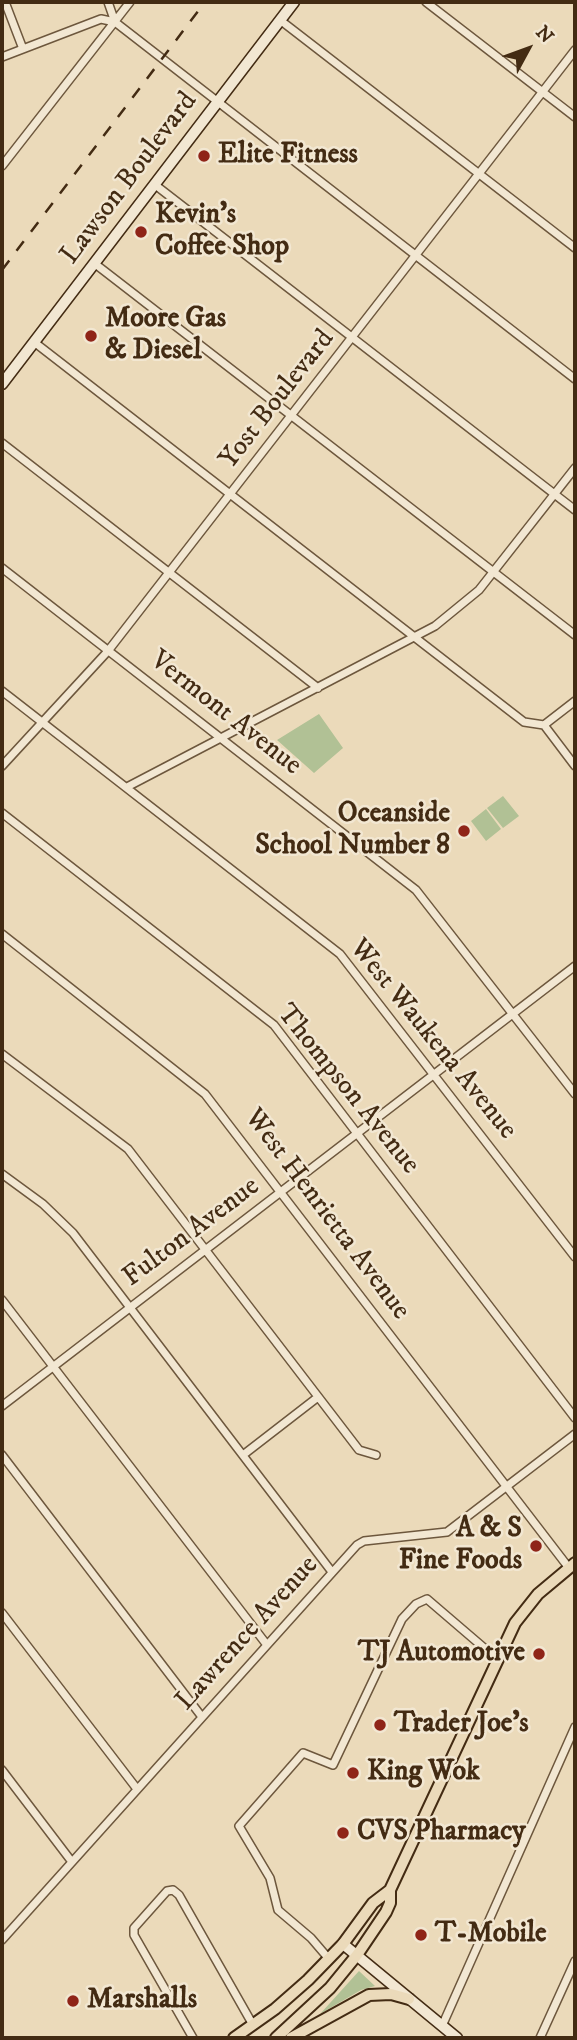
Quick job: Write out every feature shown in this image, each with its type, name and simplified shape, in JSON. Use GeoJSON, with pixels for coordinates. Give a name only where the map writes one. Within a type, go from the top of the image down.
{"type":"FeatureCollection","features":[{"type":"Feature","properties":{"kind":"main road","name":"Lawson Boulevard"},"geometry":{"type":"LineString","coordinates":[[2,384],[294,2]]}},
{"type":"Feature","properties":{"kind":"main road"},"geometry":{"type":"LineString","coordinates":[[276,2038],[330,1988],[357,1955],[386,1912],[390,1903],[390,1889],[497,1659],[524,1610],[572,1566]]}},
{"type":"Feature","properties":{"kind":"main road"},"geometry":{"type":"LineString","coordinates":[[234,2038],[253,2025],[329,1959],[373,1903],[390,1889]]}},
{"type":"Feature","properties":{"kind":"main road"},"geometry":{"type":"LineString","coordinates":[[343,1944],[457,2038]]}},
{"type":"Feature","properties":{"kind":"main road"},"geometry":{"type":"LineString","coordinates":[[291,2038],[369,1995],[383,1993],[409,1998]]}},
{"type":"Feature","properties":{"kind":"street"},"geometry":{"type":"LineString","coordinates":[[5,2],[23,49]]}},
{"type":"Feature","properties":{"kind":"street"},"geometry":{"type":"LineString","coordinates":[[108,2],[115,22]]}},
{"type":"Feature","properties":{"kind":"street"},"geometry":{"type":"LineString","coordinates":[[2,166],[130,2]]}},
{"type":"Feature","properties":{"kind":"street"},"geometry":{"type":"LineString","coordinates":[[426,2],[575,117]]}},
{"type":"Feature","properties":{"kind":"street"},"geometry":{"type":"LineString","coordinates":[[2,57],[101,19],[115,22],[575,379]]}},
{"type":"Feature","properties":{"kind":"street"},"geometry":{"type":"LineString","coordinates":[[280,20],[575,248]]}},
{"type":"Feature","properties":{"kind":"street","name":"Yost Boulevard"},"geometry":{"type":"LineString","coordinates":[[2,765],[108,650],[170,573],[575,50]]}},
{"type":"Feature","properties":{"kind":"street"},"geometry":{"type":"LineString","coordinates":[[154,184],[575,510]]}},
{"type":"Feature","properties":{"kind":"street"},"geometry":{"type":"LineString","coordinates":[[94,263],[575,635]]}},
{"type":"Feature","properties":{"kind":"street"},"geometry":{"type":"LineString","coordinates":[[34,342],[524,722],[544,725],[575,766]]}},
{"type":"Feature","properties":{"kind":"street"},"geometry":{"type":"LineString","coordinates":[[2,443],[318,688]]}},
{"type":"Feature","properties":{"kind":"street"},"geometry":{"type":"LineString","coordinates":[[127,787],[415,637],[458,609],[494,573],[575,468]]}},
{"type":"Feature","properties":{"kind":"street","name":"Vermont Avenue"},"geometry":{"type":"LineString","coordinates":[[2,568],[416,890],[575,1094]]}},
{"type":"Feature","properties":{"kind":"street","name":"West Waukena Avenue"},"geometry":{"type":"LineString","coordinates":[[2,691],[340,954],[575,1257]]}},
{"type":"Feature","properties":{"kind":"street"},"geometry":{"type":"LineString","coordinates":[[544,725],[575,701]]}},
{"type":"Feature","properties":{"kind":"street","name":"Thompson Avenue"},"geometry":{"type":"LineString","coordinates":[[2,813],[265,1017],[358,1133],[575,1418]]}},
{"type":"Feature","properties":{"kind":"street","name":"West Henrietta Avenue"},"geometry":{"type":"LineString","coordinates":[[2,934],[194,1083],[282,1192],[507,1486],[572,1566]]}},
{"type":"Feature","properties":{"kind":"street","name":"Fulton Avenue"},"geometry":{"type":"LineString","coordinates":[[2,1406],[575,967]]}},
{"type":"Feature","properties":{"kind":"street"},"geometry":{"type":"LineString","coordinates":[[2,1054],[128,1149],[359,1450],[376,1455]]}},
{"type":"Feature","properties":{"kind":"street"},"geometry":{"type":"LineString","coordinates":[[2,1174],[65,1225],[332,1572]]}},
{"type":"Feature","properties":{"kind":"street"},"geometry":{"type":"LineString","coordinates":[[2,1300],[267,1645]]}},
{"type":"Feature","properties":{"kind":"street"},"geometry":{"type":"LineString","coordinates":[[243,1455],[318,1397]]}},
{"type":"Feature","properties":{"kind":"street","name":"Lawrence Avenue"},"geometry":{"type":"LineString","coordinates":[[3,1934],[72,1862],[332,1572],[364,1541],[447,1532],[575,1434]]}},
{"type":"Feature","properties":{"kind":"street"},"geometry":{"type":"LineString","coordinates":[[2,1455],[202,1717]]}},
{"type":"Feature","properties":{"kind":"street"},"geometry":{"type":"LineString","coordinates":[[329,1959],[312,1938],[278,1910],[270,1878],[239,1826],[303,1753],[333,1765],[401,1619],[416,1604],[427,1599],[497,1659]]}},
{"type":"Feature","properties":{"kind":"street"},"geometry":{"type":"LineString","coordinates":[[2,1613],[137,1789]]}},
{"type":"Feature","properties":{"kind":"street"},"geometry":{"type":"LineString","coordinates":[[442,2026],[575,1727]]}},
{"type":"Feature","properties":{"kind":"street"},"geometry":{"type":"LineString","coordinates":[[2,1770],[72,1862]]}},
{"type":"Feature","properties":{"kind":"street"},"geometry":{"type":"LineString","coordinates":[[193,2038],[134,1935],[134,1928],[167,1891],[173,1890],[179,1895],[253,2025]]}},
{"type":"Feature","properties":{"kind":"street"},"geometry":{"type":"LineString","coordinates":[[540,2038],[575,1961]]}},
{"type":"Feature","properties":{"kind":"green space"},"geometry":{"type":"Polygon","coordinates":[[[319,714],[343,748],[314,773],[277,740],[319,714]]]}},
{"type":"Feature","properties":{"kind":"green space"},"geometry":{"type":"Polygon","coordinates":[[[503,796],[519,816],[503,828],[487,808],[503,796]]]}},
{"type":"Feature","properties":{"kind":"green space"},"geometry":{"type":"Polygon","coordinates":[[[486,809],[501,829],[486,841],[471,821],[486,809]]]}},
{"type":"Feature","properties":{"kind":"green space"},"geometry":{"type":"Polygon","coordinates":[[[359,1971],[375,1986],[361,1990],[320,2014],[359,1971]]]}},
{"type":"Feature","properties":{"kind":"railway"},"geometry":{"type":"LineString","coordinates":[[2,270],[205,2]]}},
{"type":"Feature","properties":{"kind":"place","name":"Elite Fitness"},"geometry":{"type":"Point","coordinates":[204,156]}},
{"type":"Feature","properties":{"kind":"place","name":"Kevin's Coffee Shop"},"geometry":{"type":"Point","coordinates":[141,232]}},
{"type":"Feature","properties":{"kind":"place","name":"Moore Gas & Diesel"},"geometry":{"type":"Point","coordinates":[91,336]}},
{"type":"Feature","properties":{"kind":"place","name":"Oceanside School Number 8"},"geometry":{"type":"Point","coordinates":[464,831]}},
{"type":"Feature","properties":{"kind":"place","name":"A & S Fine Foods"},"geometry":{"type":"Point","coordinates":[536,1546]}},
{"type":"Feature","properties":{"kind":"place","name":"TJ Automotive"},"geometry":{"type":"Point","coordinates":[539,1654]}},
{"type":"Feature","properties":{"kind":"place","name":"Trader Joe's"},"geometry":{"type":"Point","coordinates":[380,1725]}},
{"type":"Feature","properties":{"kind":"place","name":"King Wok"},"geometry":{"type":"Point","coordinates":[353,1773]}},
{"type":"Feature","properties":{"kind":"place","name":"CVS Pharmacy"},"geometry":{"type":"Point","coordinates":[343,1833]}},
{"type":"Feature","properties":{"kind":"place","name":"T-Mobile"},"geometry":{"type":"Point","coordinates":[421,1935]}},
{"type":"Feature","properties":{"kind":"place","name":"Marshalls"},"geometry":{"type":"Point","coordinates":[73,2001]}}]}
